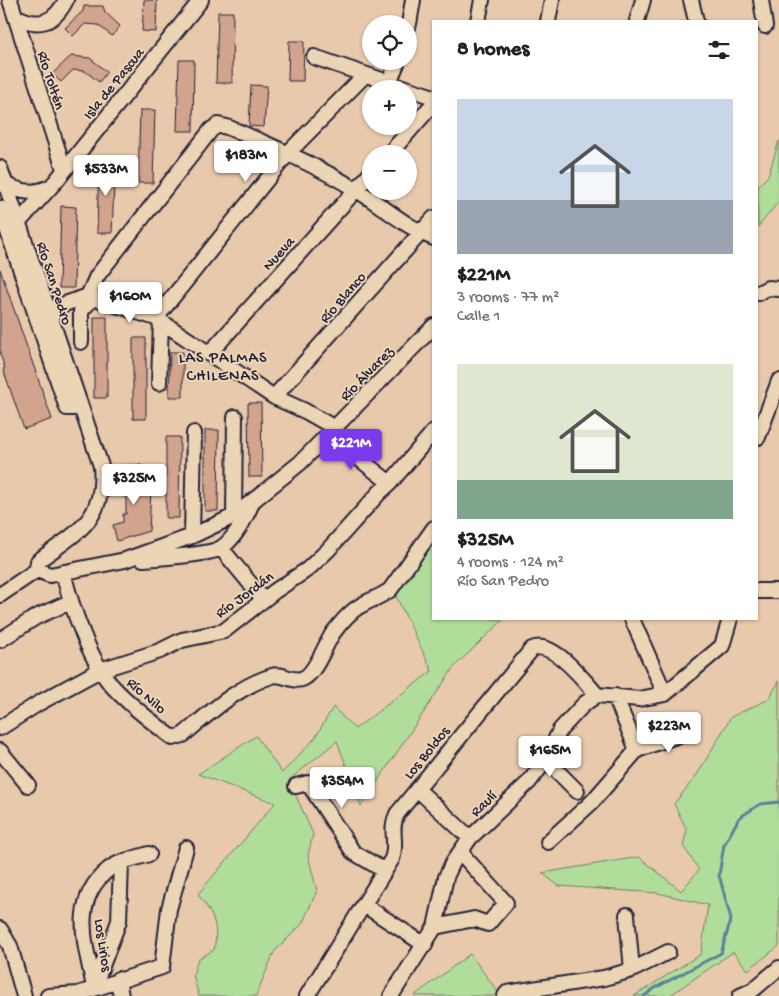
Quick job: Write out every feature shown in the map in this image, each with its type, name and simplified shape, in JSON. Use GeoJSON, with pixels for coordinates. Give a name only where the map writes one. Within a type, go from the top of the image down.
{"type":"FeatureCollection","features":[{"type":"Feature","properties":{"kind":"street","name":"Río Toltén"},"geometry":{"type":"LineString","coordinates":[[10,0],[64,170]]}},
{"type":"Feature","properties":{"kind":"street"},"geometry":{"type":"LineString","coordinates":[[15,16],[28,22],[41,23],[52,18],[61,10],[66,0]]}},
{"type":"Feature","properties":{"kind":"street","name":"Isla de Pascua"},"geometry":{"type":"LineString","coordinates":[[18,223],[64,170],[201,0]]}},
{"type":"Feature","properties":{"kind":"street"},"geometry":{"type":"LineString","coordinates":[[410,15],[413,0]]}},
{"type":"Feature","properties":{"kind":"street"},"geometry":{"type":"LineString","coordinates":[[478,20],[482,0]]}},
{"type":"Feature","properties":{"kind":"street"},"geometry":{"type":"LineString","coordinates":[[548,20],[552,0]]}},
{"type":"Feature","properties":{"kind":"street"},"geometry":{"type":"LineString","coordinates":[[637,20],[643,0]]}},
{"type":"Feature","properties":{"kind":"street"},"geometry":{"type":"LineString","coordinates":[[692,0],[696,20]]}},
{"type":"Feature","properties":{"kind":"street"},"geometry":{"type":"LineString","coordinates":[[761,0],[767,27]]}},
{"type":"Feature","properties":{"kind":"street"},"geometry":{"type":"LineString","coordinates":[[314,57],[381,80]]}},
{"type":"Feature","properties":{"kind":"street"},"geometry":{"type":"LineString","coordinates":[[159,383],[159,320],[289,152],[365,74]]}},
{"type":"Feature","properties":{"kind":"street"},"geometry":{"type":"LineString","coordinates":[[417,92],[432,96]]}},
{"type":"Feature","properties":{"kind":"street"},"geometry":{"type":"LineString","coordinates":[[396,145],[432,105]]}},
{"type":"Feature","properties":{"kind":"street"},"geometry":{"type":"LineString","coordinates":[[80,342],[81,311],[91,296],[97,276],[211,130],[218,126],[227,127],[289,152],[357,190],[420,233],[432,237]]}},
{"type":"Feature","properties":{"kind":"street"},"geometry":{"type":"LineString","coordinates":[[2,176],[26,192],[36,193],[50,187]]}},
{"type":"Feature","properties":{"kind":"street","name":"Río San Pedro"},"geometry":{"type":"LineString","coordinates":[[2,176],[101,466],[103,488],[94,513],[80,530],[38,561],[37,570]]}},
{"type":"Feature","properties":{"kind":"street","name":"Nueva"},"geometry":{"type":"LineString","coordinates":[[209,354],[362,184]]}},
{"type":"Feature","properties":{"kind":"street","name":"Río San Pedro"},"geometry":{"type":"LineString","coordinates":[[0,208],[67,408],[81,408]]}},
{"type":"Feature","properties":{"kind":"street","name":"Río Blanco"},"geometry":{"type":"LineString","coordinates":[[274,398],[432,220]]}},
{"type":"Feature","properties":{"kind":"street"},"geometry":{"type":"LineString","coordinates":[[758,293],[768,288],[779,289]]}},
{"type":"Feature","properties":{"kind":"street"},"geometry":{"type":"LineString","coordinates":[[47,310],[91,296],[159,320],[274,398],[305,411],[390,483]]}},
{"type":"Feature","properties":{"kind":"street","name":"Río Álvarez"},"geometry":{"type":"LineString","coordinates":[[125,560],[192,536],[234,516],[300,463],[432,328]]}},
{"type":"Feature","properties":{"kind":"street"},"geometry":{"type":"LineString","coordinates":[[758,437],[779,380]]}},
{"type":"Feature","properties":{"kind":"street"},"geometry":{"type":"LineString","coordinates":[[234,516],[235,417]]}},
{"type":"Feature","properties":{"kind":"street"},"geometry":{"type":"LineString","coordinates":[[192,536],[194,433]]}},
{"type":"Feature","properties":{"kind":"street","name":"Río Jordán"},"geometry":{"type":"LineString","coordinates":[[0,728],[39,703],[100,670],[160,651],[182,640],[224,631],[263,599],[308,569],[390,483],[432,433]]}},
{"type":"Feature","properties":{"kind":"street","name":"Río Álvarez"},"geometry":{"type":"LineString","coordinates":[[37,570],[50,575],[125,560],[180,556],[221,548],[243,523],[254,500]]}},
{"type":"Feature","properties":{"kind":"street","name":"Río Nilo"},"geometry":{"type":"LineString","coordinates":[[63,572],[70,602],[100,670],[113,687],[173,738],[184,735],[235,692],[274,675],[283,675],[292,680],[303,679],[310,674],[334,632],[358,607],[381,597],[390,590],[432,531]]}},
{"type":"Feature","properties":{"kind":"street"},"geometry":{"type":"LineString","coordinates":[[221,548],[263,599]]}},
{"type":"Feature","properties":{"kind":"street"},"geometry":{"type":"LineString","coordinates":[[0,595],[37,570]]}},
{"type":"Feature","properties":{"kind":"street"},"geometry":{"type":"LineString","coordinates":[[0,581],[14,586]]}},
{"type":"Feature","properties":{"kind":"street"},"geometry":{"type":"LineString","coordinates":[[758,591],[779,591]]}},
{"type":"Feature","properties":{"kind":"street"},"geometry":{"type":"LineString","coordinates":[[0,640],[36,617],[70,602]]}},
{"type":"Feature","properties":{"kind":"street"},"geometry":{"type":"LineString","coordinates":[[632,620],[665,694]]}},
{"type":"Feature","properties":{"kind":"street"},"geometry":{"type":"LineString","coordinates":[[597,695],[639,699],[665,694],[722,646],[730,620]]}},
{"type":"Feature","properties":{"kind":"street","name":"Los Boldos"},"geometry":{"type":"LineString","coordinates":[[307,996],[385,871],[394,853],[393,821],[416,789],[532,649],[540,646],[550,648],[597,695]]}},
{"type":"Feature","properties":{"kind":"street","name":"Raulí"},"geometry":{"type":"LineString","coordinates":[[391,996],[435,927],[446,877],[460,852],[470,838],[529,782],[546,760],[560,730],[584,704],[597,695]]}},
{"type":"Feature","properties":{"kind":"street"},"geometry":{"type":"LineString","coordinates":[[615,696],[637,750]]}},
{"type":"Feature","properties":{"kind":"street"},"geometry":{"type":"LineString","coordinates":[[548,842],[592,802],[637,750],[690,731]]}},
{"type":"Feature","properties":{"kind":"street"},"geometry":{"type":"LineString","coordinates":[[0,751],[28,784]]}},
{"type":"Feature","properties":{"kind":"street"},"geometry":{"type":"LineString","coordinates":[[546,760],[577,791]]}},
{"type":"Feature","properties":{"kind":"street"},"geometry":{"type":"LineString","coordinates":[[296,786],[308,783],[353,852],[385,871]]}},
{"type":"Feature","properties":{"kind":"street"},"geometry":{"type":"LineString","coordinates":[[416,789],[470,838]]}},
{"type":"Feature","properties":{"kind":"street"},"geometry":{"type":"LineString","coordinates":[[48,996],[78,995],[94,987],[162,967],[169,909],[186,848]]}},
{"type":"Feature","properties":{"kind":"street"},"geometry":{"type":"LineString","coordinates":[[435,927],[474,918],[488,924],[506,903],[460,852]]}},
{"type":"Feature","properties":{"kind":"street","name":"Los Lirios"},"geometry":{"type":"LineString","coordinates":[[94,987],[83,929],[83,911],[86,899],[96,883],[110,868],[149,854]]}},
{"type":"Feature","properties":{"kind":"street"},"geometry":{"type":"LineString","coordinates":[[94,987],[119,921],[120,864]]}},
{"type":"Feature","properties":{"kind":"street"},"geometry":{"type":"LineString","coordinates":[[364,905],[425,945]]}},
{"type":"Feature","properties":{"kind":"street"},"geometry":{"type":"LineString","coordinates":[[627,915],[632,970]]}},
{"type":"Feature","properties":{"kind":"street"},"geometry":{"type":"LineString","coordinates":[[0,928],[10,946],[24,996]]}},
{"type":"Feature","properties":{"kind":"street"},"geometry":{"type":"LineString","coordinates":[[505,996],[507,993],[604,978],[632,970],[668,952]]}},
{"type":"Feature","properties":{"kind":"street"},"geometry":{"type":"LineString","coordinates":[[740,996],[753,990],[779,968]]}},
{"type":"Feature","properties":{"kind":"street"},"geometry":{"type":"LineString","coordinates":[[118,980],[121,996]]}},
{"type":"Feature","properties":{"kind":"green space"},"geometry":{"type":"Polygon","coordinates":[[[779,141],[779,201],[758,227],[758,186],[768,176],[779,141]]]}},
{"type":"Feature","properties":{"kind":"green space"},"geometry":{"type":"Polygon","coordinates":[[[432,537],[432,620],[503,620],[454,667],[361,806],[337,741],[289,780],[313,834],[308,855],[317,891],[302,924],[274,952],[256,996],[199,996],[193,975],[198,959],[214,950],[216,933],[214,920],[198,894],[275,803],[198,774],[256,736],[282,773],[315,738],[333,707],[355,729],[432,671],[396,596],[395,586],[432,537]]]}},
{"type":"Feature","properties":{"kind":"green space"},"geometry":{"type":"Polygon","coordinates":[[[779,681],[779,946],[748,970],[733,952],[669,996],[634,996],[701,954],[708,905],[658,893],[559,886],[542,873],[639,857],[681,891],[699,870],[683,846],[687,830],[674,804],[697,775],[731,717],[769,699],[779,681]]]}},
{"type":"Feature","properties":{"kind":"green space"},"geometry":{"type":"Polygon","coordinates":[[[470,954],[501,996],[414,996],[470,954]]]}},
{"type":"Feature","properties":{"kind":"building"},"geometry":{"type":"Polygon","coordinates":[[[144,0],[157,0],[156,32],[142,31],[144,0]]]}},
{"type":"Feature","properties":{"kind":"building"},"geometry":{"type":"Polygon","coordinates":[[[84,6],[103,6],[105,12],[120,26],[112,36],[98,25],[85,24],[73,36],[65,28],[83,11],[84,6]]]}},
{"type":"Feature","properties":{"kind":"building"},"geometry":{"type":"Polygon","coordinates":[[[218,12],[233,12],[232,83],[216,83],[218,12]]]}},
{"type":"Feature","properties":{"kind":"building"},"geometry":{"type":"Polygon","coordinates":[[[289,41],[304,41],[303,81],[288,81],[289,41]]]}},
{"type":"Feature","properties":{"kind":"building"},"geometry":{"type":"Polygon","coordinates":[[[71,56],[90,58],[107,72],[99,82],[85,71],[73,70],[61,82],[52,74],[71,56]]]}},
{"type":"Feature","properties":{"kind":"building"},"geometry":{"type":"Polygon","coordinates":[[[179,60],[194,60],[193,131],[177,131],[179,60]]]}},
{"type":"Feature","properties":{"kind":"building"},"geometry":{"type":"Polygon","coordinates":[[[251,85],[267,86],[264,127],[249,126],[251,85]]]}},
{"type":"Feature","properties":{"kind":"building"},"geometry":{"type":"Polygon","coordinates":[[[140,110],[155,110],[153,183],[138,183],[140,110]]]}},
{"type":"Feature","properties":{"kind":"building"},"geometry":{"type":"Polygon","coordinates":[[[99,161],[115,161],[112,233],[97,233],[99,161]]]}},
{"type":"Feature","properties":{"kind":"building"},"geometry":{"type":"Polygon","coordinates":[[[61,206],[76,207],[74,288],[59,288],[61,206]]]}},
{"type":"Feature","properties":{"kind":"building"},"geometry":{"type":"Polygon","coordinates":[[[0,269],[52,419],[24,429],[3,369],[5,368],[0,354],[0,269]]]}},
{"type":"Feature","properties":{"kind":"building"},"geometry":{"type":"Polygon","coordinates":[[[94,317],[107,317],[107,398],[94,398],[94,317]]]}},
{"type":"Feature","properties":{"kind":"building"},"geometry":{"type":"Polygon","coordinates":[[[133,338],[146,338],[146,419],[133,419],[133,338]]]}},
{"type":"Feature","properties":{"kind":"building"},"geometry":{"type":"Polygon","coordinates":[[[170,352],[183,352],[183,397],[169,397],[170,352]]]}},
{"type":"Feature","properties":{"kind":"building"},"geometry":{"type":"Polygon","coordinates":[[[248,403],[261,403],[262,477],[249,477],[248,403]]]}},
{"type":"Feature","properties":{"kind":"building"},"geometry":{"type":"Polygon","coordinates":[[[205,430],[219,430],[218,511],[205,511],[205,430]]]}},
{"type":"Feature","properties":{"kind":"building"},"geometry":{"type":"Polygon","coordinates":[[[166,437],[180,437],[179,518],[166,518],[166,437]]]}},
{"type":"Feature","properties":{"kind":"building"},"geometry":{"type":"Polygon","coordinates":[[[125,465],[141,465],[141,489],[151,489],[149,531],[117,541],[113,525],[123,522],[123,514],[126,514],[126,497],[124,497],[125,465]]]}},
{"type":"Feature","properties":{"kind":"waterway"},"geometry":{"type":"LineString","coordinates":[[644,996],[655,988],[721,953],[731,919],[719,875],[724,845],[739,818],[760,804],[779,802]]}},
{"type":"Feature","properties":{"kind":"district","name":"LAS PALMAS CHILENAS"},"geometry":{"type":"Point","coordinates":[223,365]}}]}
